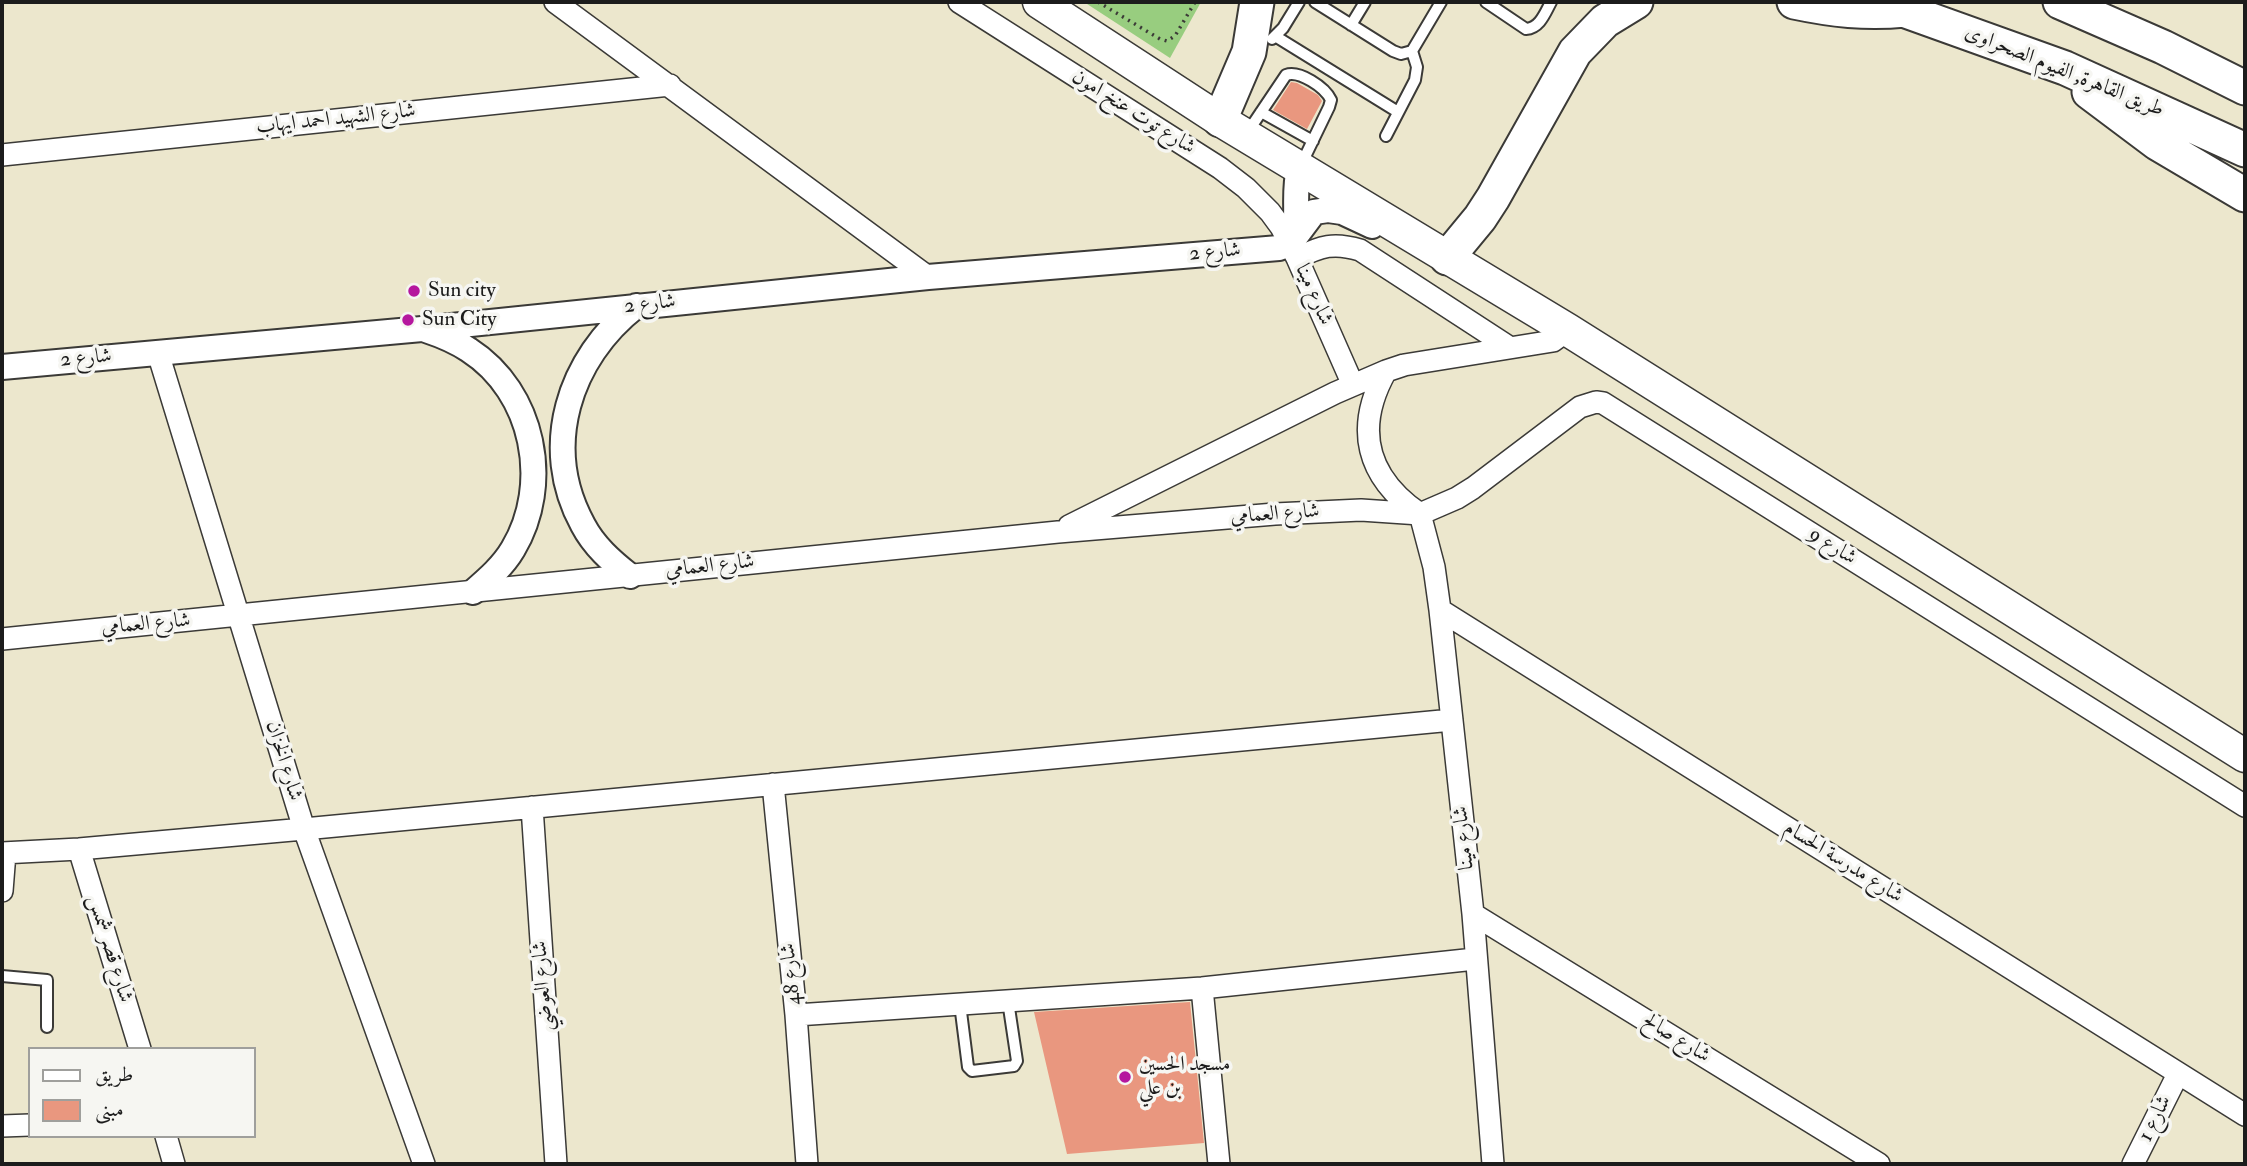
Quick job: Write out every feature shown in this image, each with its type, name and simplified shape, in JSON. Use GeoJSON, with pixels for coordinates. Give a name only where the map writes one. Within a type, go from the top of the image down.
{"type":"FeatureCollection","features":[{"type":"Feature","properties":{"kind":"highway"},"geometry":{"type":"LineString","coordinates":[[1242,123],[1262,44],[1257,2]]}},
{"type":"Feature","properties":{"kind":"highway"},"geometry":{"type":"LineString","coordinates":[[1447,258],[1485,209],[1575,52],[1605,21],[1636,2]]}},
{"type":"Feature","properties":{"kind":"highway"},"geometry":{"type":"LineString","coordinates":[[1794,2],[1855,12],[1893,6]]}},
{"type":"Feature","properties":{"kind":"highway"},"geometry":{"type":"LineString","coordinates":[[2060,2],[2164,47],[2245,88]]}},
{"type":"Feature","properties":{"kind":"highway","name":"طريق القاهرة, الفيوم الصحراوى"},"geometry":{"type":"LineString","coordinates":[[1893,6],[2064,68],[2245,150]]}},
{"type":"Feature","properties":{"kind":"highway"},"geometry":{"type":"LineString","coordinates":[[2064,68],[2093,96],[2125,120],[2196,167],[2245,195]]}},
{"type":"Feature","properties":{"kind":"main road"},"geometry":{"type":"LineString","coordinates":[[1039,2],[1242,123],[1299,169],[1568,330],[2245,756]]}},
{"type":"Feature","properties":{"kind":"street"},"geometry":{"type":"LineString","coordinates":[[555,2],[928,277]]}},
{"type":"Feature","properties":{"kind":"street","name":"شارع توت عنخ امون"},"geometry":{"type":"LineString","coordinates":[[959,2],[1220,167],[1270,212],[1294,246]]}},
{"type":"Feature","properties":{"kind":"street","name":"شارع الشهيد احمد ايهاب"},"geometry":{"type":"LineString","coordinates":[[2,155],[670,85]]}},
{"type":"Feature","properties":{"kind":"street"},"geometry":{"type":"LineString","coordinates":[[1294,246],[1297,223],[1295,191],[1299,169]]}},
{"type":"Feature","properties":{"kind":"street"},"geometry":{"type":"LineString","coordinates":[[1294,246],[1314,212],[1328,210],[1349,214],[1373,227],[1395,228]]}},
{"type":"Feature","properties":{"kind":"street"},"geometry":{"type":"LineString","coordinates":[[1294,246],[1346,246],[1360,250],[1509,347]]}},
{"type":"Feature","properties":{"kind":"street","name":"شارع 2"},"geometry":{"type":"LineString","coordinates":[[2,367],[422,329],[928,277],[1294,246]]}},
{"type":"Feature","properties":{"kind":"street","name":"شارع مينا"},"geometry":{"type":"LineString","coordinates":[[1294,246],[1353,385]]}},
{"type":"Feature","properties":{"kind":"street"},"geometry":{"type":"LineString","coordinates":[[630,576],[596,545],[583,526],[567,484],[564,439],[571,395],[590,354],[619,320],[636,306]]}},
{"type":"Feature","properties":{"kind":"street"},"geometry":{"type":"LineString","coordinates":[[422,329],[471,351],[491,368],[509,388],[530,437],[533,495],[525,523],[513,550],[495,573],[473,592]]}},
{"type":"Feature","properties":{"kind":"street"},"geometry":{"type":"LineString","coordinates":[[1058,532],[1386,371],[1404,365],[1553,341],[1568,330]]}},
{"type":"Feature","properties":{"kind":"street","name":"شارع الخزان"},"geometry":{"type":"LineString","coordinates":[[158,353],[304,829],[424,1164]]}},
{"type":"Feature","properties":{"kind":"street"},"geometry":{"type":"LineString","coordinates":[[1386,371],[1375,390],[1369,410],[1371,451],[1378,470],[1389,487],[1403,502],[1420,514]]}},
{"type":"Feature","properties":{"kind":"street","name":"شارع 9"},"geometry":{"type":"LineString","coordinates":[[1420,514],[1465,493],[1580,407],[1596,402],[1603,403],[2245,806]]}},
{"type":"Feature","properties":{"kind":"street","name":"شارع العمامي"},"geometry":{"type":"LineString","coordinates":[[2,639],[1058,532],[1289,513],[1361,510],[1420,514]]}},
{"type":"Feature","properties":{"kind":"street","name":"شارع مينا"},"geometry":{"type":"LineString","coordinates":[[1420,514],[1434,567],[1440,610],[1472,914],[1493,1164]]}},
{"type":"Feature","properties":{"kind":"street","name":"شارع مدرسة الحسام"},"geometry":{"type":"LineString","coordinates":[[1440,610],[2245,1115]]}},
{"type":"Feature","properties":{"kind":"street"},"geometry":{"type":"LineString","coordinates":[[2,891],[4,853],[304,829],[1452,720]]}},
{"type":"Feature","properties":{"kind":"street","name":"شارع 48"},"geometry":{"type":"LineString","coordinates":[[773,784],[810,1164]]}},
{"type":"Feature","properties":{"kind":"street","name":"شارع العوضي"},"geometry":{"type":"LineString","coordinates":[[532,807],[556,1164]]}},
{"type":"Feature","properties":{"kind":"street","name":"شارع قصر شمس"},"geometry":{"type":"LineString","coordinates":[[79,849],[139,1047]]}},
{"type":"Feature","properties":{"kind":"street","name":"شارع صالح"},"geometry":{"type":"LineString","coordinates":[[1472,914],[1879,1164]]}},
{"type":"Feature","properties":{"kind":"street"},"geometry":{"type":"LineString","coordinates":[[796,1015],[1202,988],[1475,959]]}},
{"type":"Feature","properties":{"kind":"street"},"geometry":{"type":"LineString","coordinates":[[1202,988],[1219,1164]]}},
{"type":"Feature","properties":{"kind":"street","name":"شارع 1"},"geometry":{"type":"LineString","coordinates":[[2133,1164],[2178,1074]]}},
{"type":"Feature","properties":{"kind":"street"},"geometry":{"type":"LineString","coordinates":[[2,1126],[28,1125]]}},
{"type":"Feature","properties":{"kind":"street"},"geometry":{"type":"LineString","coordinates":[[167,1138],[174,1164]]}},
{"type":"Feature","properties":{"kind":"lane"},"geometry":{"type":"LineString","coordinates":[[1299,2],[1283,28],[1262,44],[1398,112]]}},
{"type":"Feature","properties":{"kind":"lane"},"geometry":{"type":"LineString","coordinates":[[1351,25],[1365,2]]}},
{"type":"Feature","properties":{"kind":"lane"},"geometry":{"type":"LineString","coordinates":[[1386,136],[1417,72],[1412,51],[1441,2]]}},
{"type":"Feature","properties":{"kind":"lane"},"geometry":{"type":"LineString","coordinates":[[1486,2],[1526,29],[1531,29],[1538,23],[1551,2]]}},
{"type":"Feature","properties":{"kind":"lane"},"geometry":{"type":"LineString","coordinates":[[1323,4],[1393,51],[1401,54],[1412,51]]}},
{"type":"Feature","properties":{"kind":"lane"},"geometry":{"type":"LineString","coordinates":[[1242,123],[1274,101],[1286,75],[1299,75],[1328,93],[1331,104],[1315,124],[1313,141],[1299,169]]}},
{"type":"Feature","properties":{"kind":"lane"},"geometry":{"type":"LineString","coordinates":[[1242,123],[1313,141]]}},
{"type":"Feature","properties":{"kind":"lane"},"geometry":{"type":"LineString","coordinates":[[2,976],[47,980],[47,1027]]}},
{"type":"Feature","properties":{"kind":"lane"},"geometry":{"type":"LineString","coordinates":[[960,1004],[968,1067],[972,1071],[1016,1064],[1008,1001]]}},
{"type":"Feature","properties":{"kind":"path"},"geometry":{"type":"LineString","coordinates":[[1098,2],[1167,41],[1175,36],[1195,2]]}},
{"type":"Feature","properties":{"kind":"green space"},"geometry":{"type":"Polygon","coordinates":[[[1084,2],[1201,2],[1170,58],[1084,2]]]}},
{"type":"Feature","properties":{"kind":"building"},"geometry":{"type":"Polygon","coordinates":[[[1291,82],[1318,95],[1322,101],[1307,129],[1273,110],[1291,82]]]}},
{"type":"Feature","properties":{"kind":"building","name":"مسجد الحسين بن علي"},"geometry":{"type":"Polygon","coordinates":[[[1190,1002],[1204,1143],[1067,1154],[1034,1012],[1190,1002]]]}},
{"type":"Feature","properties":{"kind":"place","name":"Sun city"},"geometry":{"type":"Point","coordinates":[414,291]}},
{"type":"Feature","properties":{"kind":"place","name":"Sun City"},"geometry":{"type":"Point","coordinates":[408,320]}},
{"type":"Feature","properties":{"kind":"place","name":"مسجد الحسين بن علي"},"geometry":{"type":"Point","coordinates":[1125,1077]}}]}
